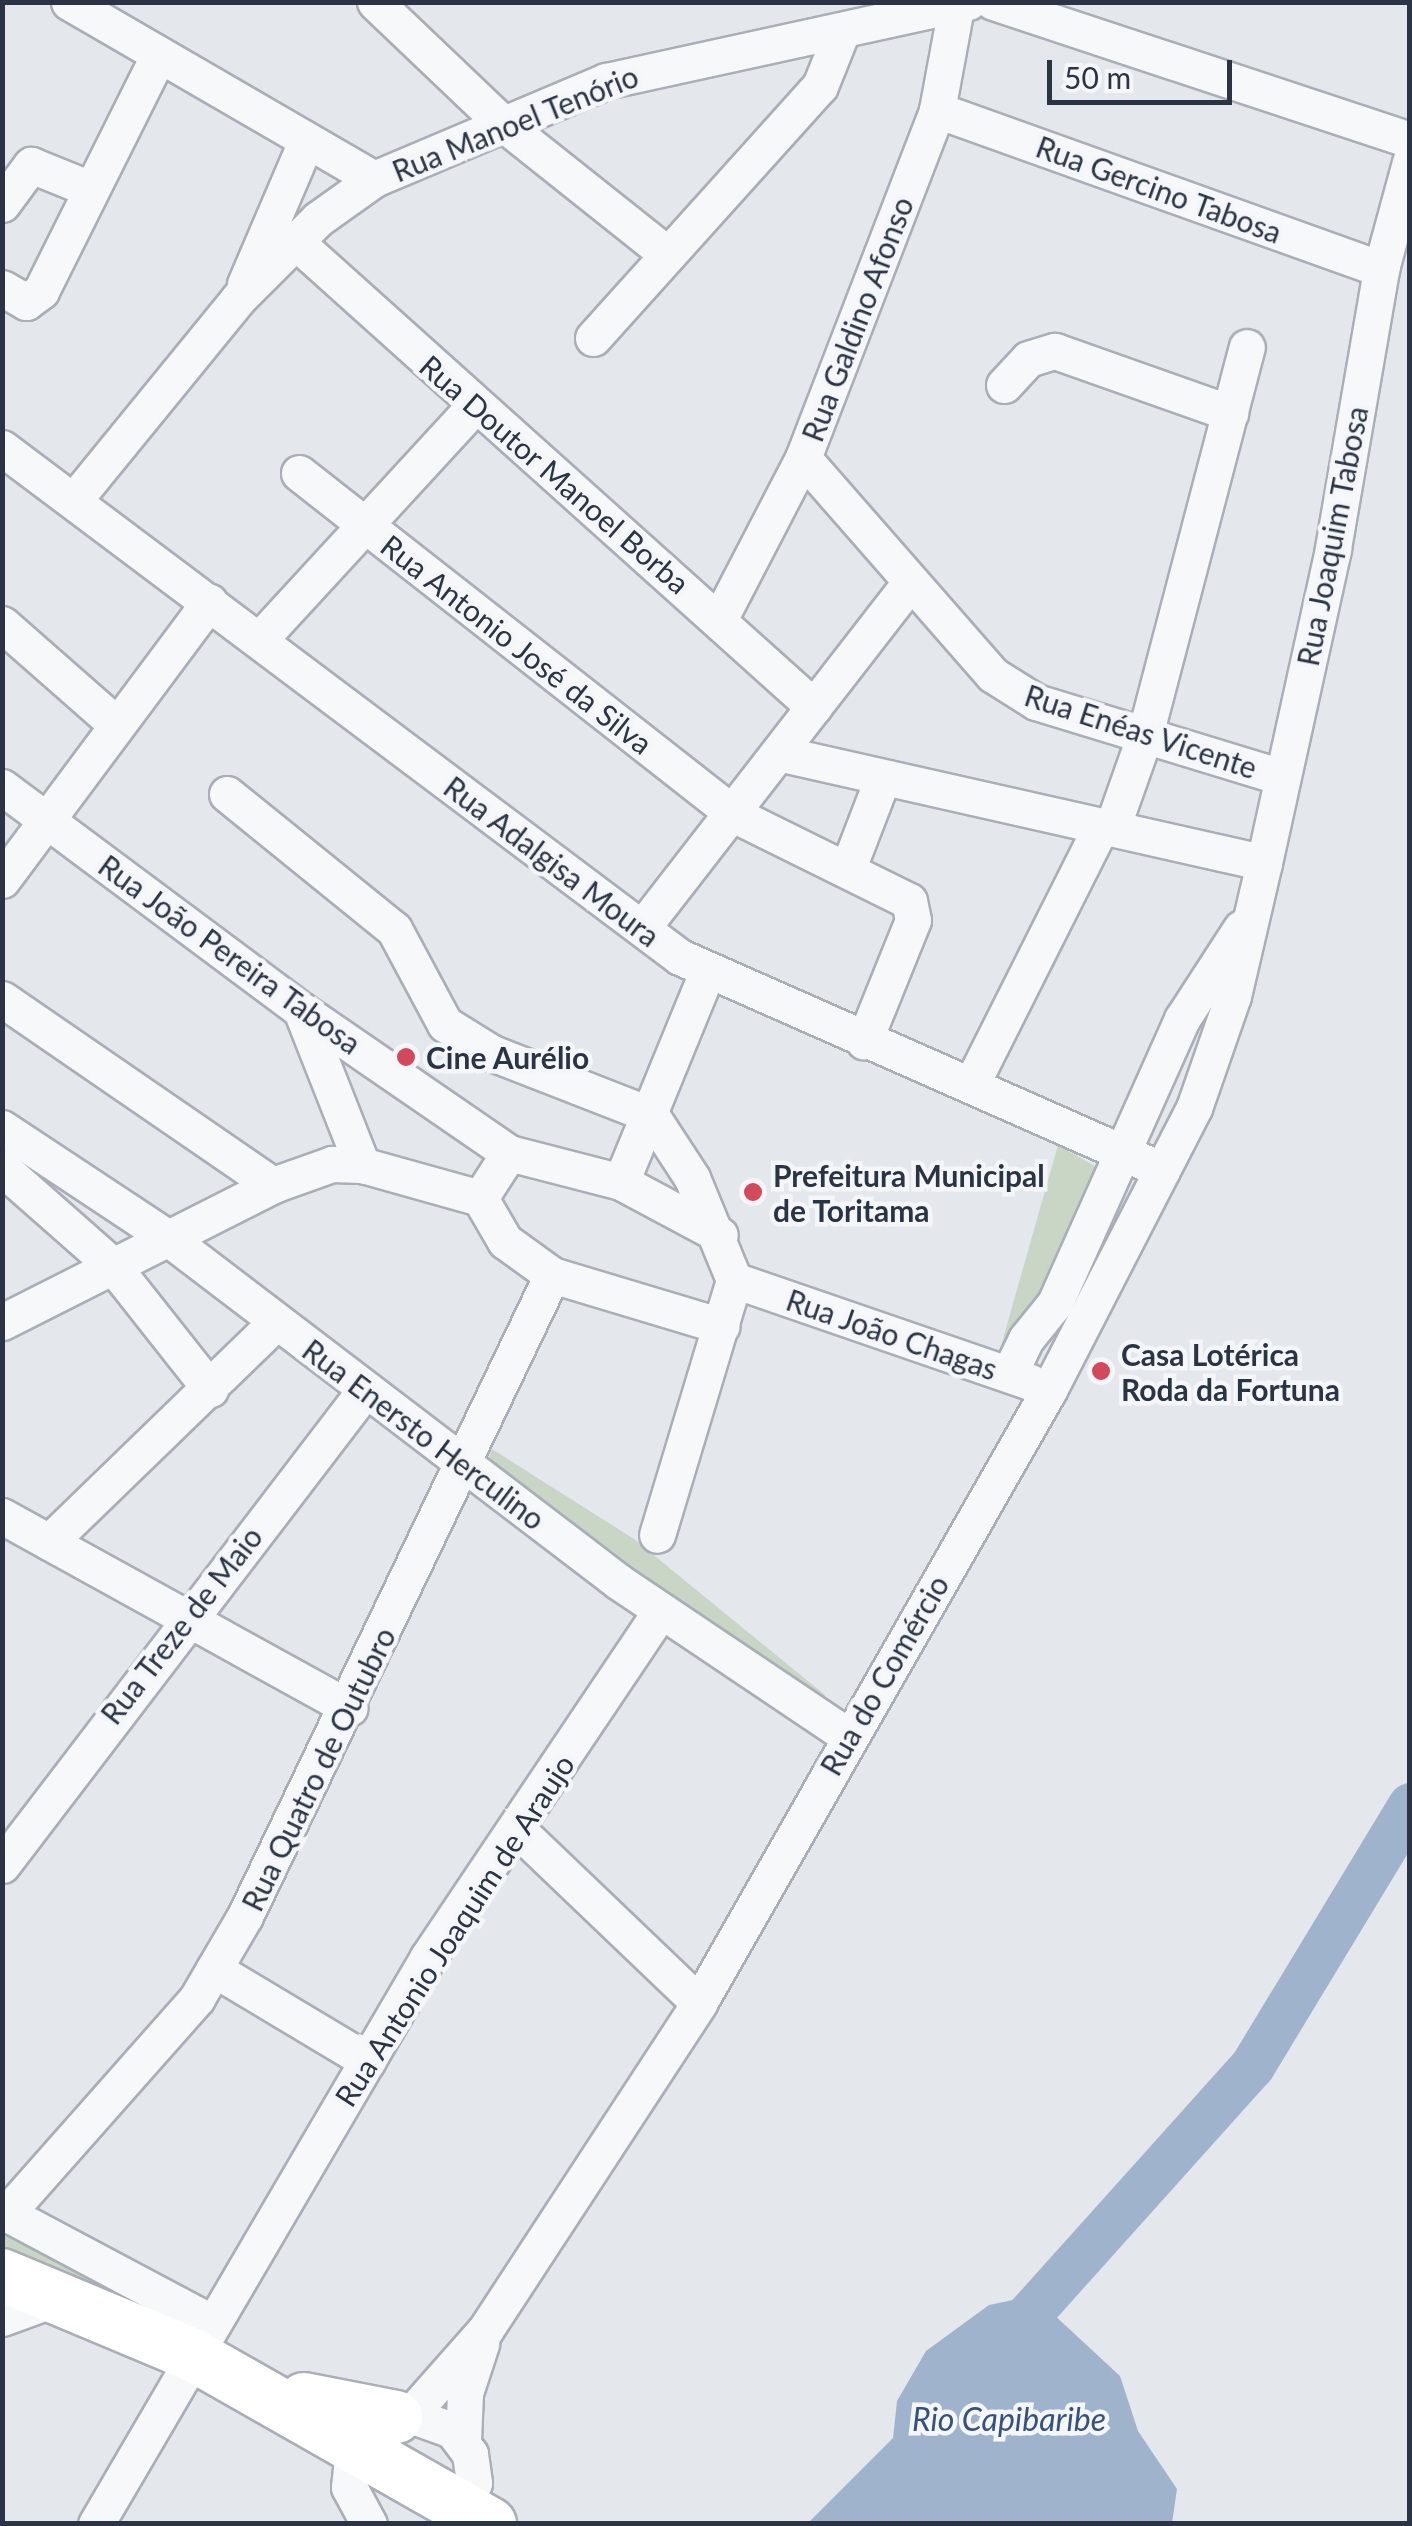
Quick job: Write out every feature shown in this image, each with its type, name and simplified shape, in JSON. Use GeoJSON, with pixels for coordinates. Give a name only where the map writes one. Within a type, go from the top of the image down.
{"type":"FeatureCollection","features":[{"type":"Feature","properties":{"kind":"highway"},"geometry":{"type":"LineString","coordinates":[[2,2275],[201,2338],[369,2473],[475,2498]]}},
{"type":"Feature","properties":{"kind":"highway"},"geometry":{"type":"LineString","coordinates":[[277,2401],[369,2473]]}},
{"type":"Feature","properties":{"kind":"street"},"geometry":{"type":"LineString","coordinates":[[69,2],[374,179]]}},
{"type":"Feature","properties":{"kind":"street"},"geometry":{"type":"LineString","coordinates":[[375,2],[501,122],[668,255]]}},
{"type":"Feature","properties":{"kind":"street"},"geometry":{"type":"LineString","coordinates":[[969,4],[1410,140]]}},
{"type":"Feature","properties":{"kind":"street","name":"Rua Manoel Tenório"},"geometry":{"type":"LineString","coordinates":[[75,498],[238,300],[296,242],[374,179],[501,122],[661,66],[969,4]]}},
{"type":"Feature","properties":{"kind":"street","name":"Rua Galdino Afonso"},"geometry":{"type":"LineString","coordinates":[[720,618],[803,458],[937,110],[969,4]]}},
{"type":"Feature","properties":{"kind":"street"},"geometry":{"type":"LineString","coordinates":[[594,338],[820,86],[842,31]]}},
{"type":"Feature","properties":{"kind":"street"},"geometry":{"type":"LineString","coordinates":[[2,288],[26,302],[37,297],[158,56]]}},
{"type":"Feature","properties":{"kind":"street","name":"Rua Gercino Tabosa"},"geometry":{"type":"LineString","coordinates":[[937,110],[1380,268]]}},
{"type":"Feature","properties":{"kind":"street"},"geometry":{"type":"LineString","coordinates":[[238,300],[306,142]]}},
{"type":"Feature","properties":{"kind":"street","name":"Rua Joaquim Tabosa"},"geometry":{"type":"LineString","coordinates":[[1233,996],[1332,548],[1380,268],[1410,162]]}},
{"type":"Feature","properties":{"kind":"street"},"geometry":{"type":"LineString","coordinates":[[2,204],[31,165],[90,190]]}},
{"type":"Feature","properties":{"kind":"street","name":"Rua Doutor Manoel Borba"},"geometry":{"type":"LineString","coordinates":[[296,242],[720,618],[814,707]]}},
{"type":"Feature","properties":{"kind":"street"},"geometry":{"type":"LineString","coordinates":[[972,1083],[1107,827],[1145,735],[1247,347]]}},
{"type":"Feature","properties":{"kind":"street"},"geometry":{"type":"LineString","coordinates":[[1004,386],[1028,360],[1055,352],[1230,413]]}},
{"type":"Feature","properties":{"kind":"street"},"geometry":{"type":"LineString","coordinates":[[260,639],[475,404]]}},
{"type":"Feature","properties":{"kind":"street","name":"Rua Adalgisa Moura"},"geometry":{"type":"LineString","coordinates":[[2,448],[75,498],[642,928],[707,972],[972,1083],[1120,1155],[1162,1170]]}},
{"type":"Feature","properties":{"kind":"street","name":"Rua Enéas Vicente"},"geometry":{"type":"LineString","coordinates":[[803,458],[972,656],[1014,689],[1280,777]]}},
{"type":"Feature","properties":{"kind":"street","name":"Rua Antonio José da Silva"},"geometry":{"type":"LineString","coordinates":[[299,473],[734,815],[909,901],[914,920],[864,1041]]}},
{"type":"Feature","properties":{"kind":"street"},"geometry":{"type":"LineString","coordinates":[[642,928],[782,754],[910,582]]}},
{"type":"Feature","properties":{"kind":"street"},"geometry":{"type":"LineString","coordinates":[[2,880],[210,602]]}},
{"type":"Feature","properties":{"kind":"street"},"geometry":{"type":"LineString","coordinates":[[2,624],[117,726]]}},
{"type":"Feature","properties":{"kind":"street"},"geometry":{"type":"LineString","coordinates":[[782,754],[882,780],[1264,863]]}},
{"type":"Feature","properties":{"kind":"street"},"geometry":{"type":"LineString","coordinates":[[848,868],[882,780]]}},
{"type":"Feature","properties":{"kind":"street","name":"Rua João Pereira Tabosa"},"geometry":{"type":"LineString","coordinates":[[2,787],[301,1010],[509,1153]]}},
{"type":"Feature","properties":{"kind":"street"},"geometry":{"type":"LineString","coordinates":[[227,794],[387,921],[406,943],[445,1024],[492,1052],[651,1115],[721,1236],[734,1280],[657,1535]]}},
{"type":"Feature","properties":{"kind":"street","name":"Rua Joaquim Tabosa"},"geometry":{"type":"LineString","coordinates":[[1120,1155],[1182,1019],[1253,911]]}},
{"type":"Feature","properties":{"kind":"street"},"geometry":{"type":"LineString","coordinates":[[621,1182],[707,972]]}},
{"type":"Feature","properties":{"kind":"street","name":"Rua do Comércio"},"geometry":{"type":"LineString","coordinates":[[486,2329],[699,2003],[1049,1390],[1201,1091],[1233,996]]}},
{"type":"Feature","properties":{"kind":"street"},"geometry":{"type":"LineString","coordinates":[[2,999],[273,1185]]}},
{"type":"Feature","properties":{"kind":"street"},"geometry":{"type":"LineString","coordinates":[[301,1010],[362,1166]]}},
{"type":"Feature","properties":{"kind":"street","name":"Rua Enersto Herculino"},"geometry":{"type":"LineString","coordinates":[[2,1128],[168,1238],[660,1612],[848,1736]]}},
{"type":"Feature","properties":{"kind":"street"},"geometry":{"type":"LineString","coordinates":[[480,1198],[509,1153],[621,1182],[721,1236]]}},
{"type":"Feature","properties":{"kind":"street"},"geometry":{"type":"LineString","coordinates":[[1009,1374],[1026,1339],[1056,1303],[1120,1155]]}},
{"type":"Feature","properties":{"kind":"street"},"geometry":{"type":"LineString","coordinates":[[2,1322],[273,1185],[332,1164],[362,1166],[480,1198],[505,1241],[552,1276],[722,1326]]}},
{"type":"Feature","properties":{"kind":"street"},"geometry":{"type":"LineString","coordinates":[[2,1168],[114,1266],[210,1390]]}},
{"type":"Feature","properties":{"kind":"street","name":"Rua Quatro de Outubro"},"geometry":{"type":"LineString","coordinates":[[5,2212],[170,2030],[214,1968],[350,1708],[552,1276]]}},
{"type":"Feature","properties":{"kind":"street","name":"Rua João Chagas"},"geometry":{"type":"LineString","coordinates":[[734,1280],[1049,1390]]}},
{"type":"Feature","properties":{"kind":"street"},"geometry":{"type":"LineString","coordinates":[[276,1322],[210,1390],[18,1531],[350,1708]]}},
{"type":"Feature","properties":{"kind":"street","name":"Rua Treze de Maio"},"geometry":{"type":"LineString","coordinates":[[2,1865],[186,1618],[365,1390]]}},
{"type":"Feature","properties":{"kind":"street","name":"Rua Antonio Joaquim de Araujo"},"geometry":{"type":"LineString","coordinates":[[96,2524],[201,2338],[428,1957],[518,1830],[660,1612]]}},
{"type":"Feature","properties":{"kind":"street"},"geometry":{"type":"LineString","coordinates":[[518,1830],[699,2003]]}},
{"type":"Feature","properties":{"kind":"street"},"geometry":{"type":"LineString","coordinates":[[214,1968],[368,2061]]}},
{"type":"Feature","properties":{"kind":"street"},"geometry":{"type":"LineString","coordinates":[[5,2212],[201,2338]]}},
{"type":"Feature","properties":{"kind":"street"},"geometry":{"type":"LineString","coordinates":[[2,2318],[62,2296]]}},
{"type":"Feature","properties":{"kind":"street"},"geometry":{"type":"LineString","coordinates":[[369,2473],[486,2329]]}},
{"type":"Feature","properties":{"kind":"street"},"geometry":{"type":"LineString","coordinates":[[475,2498],[465,2393],[486,2329]]}},
{"type":"Feature","properties":{"kind":"street"},"geometry":{"type":"LineString","coordinates":[[369,2473],[440,2421],[475,2498]]}},
{"type":"Feature","properties":{"kind":"green space"},"geometry":{"type":"Polygon","coordinates":[[[1058,1145],[1121,1181],[1038,1358],[1001,1346],[1058,1145]]]}},
{"type":"Feature","properties":{"kind":"green space"},"geometry":{"type":"Polygon","coordinates":[[[492,1449],[634,1539],[825,1695],[810,1719],[479,1491],[492,1449]]]}},
{"type":"Feature","properties":{"kind":"green space"},"geometry":{"type":"Polygon","coordinates":[[[3,2230],[190,2321],[3,2262],[3,2230]]]}},
{"type":"Feature","properties":{"kind":"water","name":"Rio Capibaribe"},"geometry":{"type":"Polygon","coordinates":[[[1013,2300],[1051,2312],[1120,2376],[1138,2431],[1177,2489],[1172,2523],[808,2523],[893,2438],[897,2401],[926,2351],[989,2305],[1013,2300]]]}},
{"type":"Feature","properties":{"kind":"waterway","name":"Rio Capibaribe"},"geometry":{"type":"LineString","coordinates":[[996,2351],[1252,2066],[1410,1805]]}},
{"type":"Feature","properties":{"kind":"place","name":"Cine Aurélio"},"geometry":{"type":"Point","coordinates":[406,1057]}},
{"type":"Feature","properties":{"kind":"place","name":"Prefeitura Municipal de Toritama"},"geometry":{"type":"Point","coordinates":[753,1192]}},
{"type":"Feature","properties":{"kind":"place","name":"Casa Lotérica Roda da Fortuna"},"geometry":{"type":"Point","coordinates":[1101,1371]}}]}
